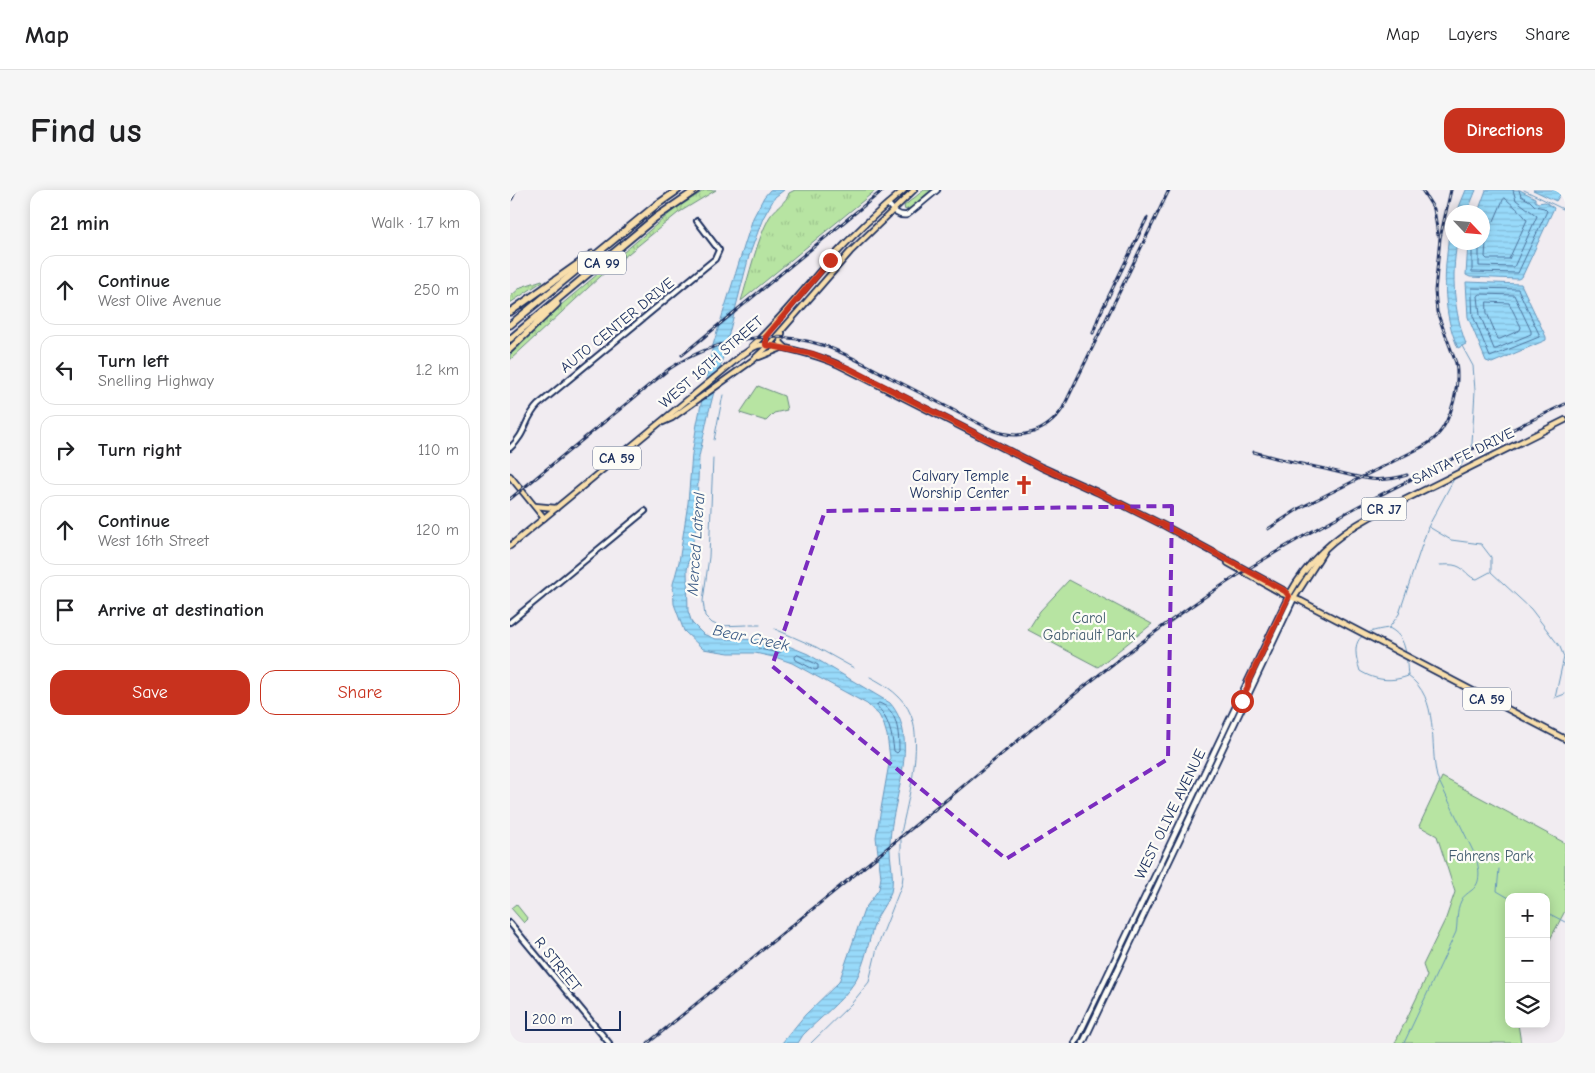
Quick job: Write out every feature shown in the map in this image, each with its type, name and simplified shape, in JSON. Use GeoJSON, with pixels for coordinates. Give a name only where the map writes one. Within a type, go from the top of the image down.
{"type":"FeatureCollection","features":[{"type":"Feature","properties":{"kind":"highway","name":"CA 99"},"geometry":{"type":"LineString","coordinates":[[510,325],[655,206],[678,190]]}},
{"type":"Feature","properties":{"kind":"highway","name":"CA 99"},"geometry":{"type":"LineString","coordinates":[[510,339],[661,214],[696,190]]}},
{"type":"Feature","properties":{"kind":"highway"},"geometry":{"type":"LineString","coordinates":[[510,313],[619,236]]}},
{"type":"Feature","properties":{"kind":"highway"},"geometry":{"type":"LineString","coordinates":[[510,349],[605,261]]}},
{"type":"Feature","properties":{"kind":"main road"},"geometry":{"type":"LineString","coordinates":[[510,197],[513,190]]}},
{"type":"Feature","properties":{"kind":"main road","name":"WEST 16TH STREET"},"geometry":{"type":"LineString","coordinates":[[510,546],[741,356],[793,304],[850,240],[904,190]]}},
{"type":"Feature","properties":{"kind":"main road","name":"WEST 16TH STREET"},"geometry":{"type":"LineString","coordinates":[[660,424],[696,402],[753,360],[782,331],[850,252],[914,190]]}},
{"type":"Feature","properties":{"kind":"main road"},"geometry":{"type":"LineString","coordinates":[[888,204],[900,215],[907,215],[937,190]]}},
{"type":"Feature","properties":{"kind":"main road"},"geometry":{"type":"LineString","coordinates":[[767,345],[766,337],[788,313],[793,304]]}},
{"type":"Feature","properties":{"kind":"main road"},"geometry":{"type":"LineString","coordinates":[[782,331],[781,344],[794,350]]}},
{"type":"Feature","properties":{"kind":"main road","name":"CA 59"},"geometry":{"type":"LineString","coordinates":[[741,356],[754,347],[767,345],[824,358],[850,369],[1046,469],[1165,526],[1285,591],[1289,596],[1565,739]]}},
{"type":"Feature","properties":{"kind":"main road","name":"CA 59"},"geometry":{"type":"LineString","coordinates":[[753,360],[781,348]]}},
{"type":"Feature","properties":{"kind":"main road","name":"SANTA FE DRIVE"},"geometry":{"type":"LineString","coordinates":[[1289,596],[1309,563],[1344,533],[1361,522],[1565,420]]}},
{"type":"Feature","properties":{"kind":"main road"},"geometry":{"type":"LineString","coordinates":[[510,476],[544,518]]}},
{"type":"Feature","properties":{"kind":"main road"},"geometry":{"type":"LineString","coordinates":[[535,506],[556,508]]}},
{"type":"Feature","properties":{"kind":"main road","name":"SANTA FE DRIVE"},"geometry":{"type":"LineString","coordinates":[[1294,598],[1324,550]]}},
{"type":"Feature","properties":{"kind":"main road","name":"WEST OLIVE AVENUE"},"geometry":{"type":"LineString","coordinates":[[1075,1043],[1289,596]]}},
{"type":"Feature","properties":{"kind":"main road","name":"WEST OLIVE AVENUE"},"geometry":{"type":"LineString","coordinates":[[1083,1043],[1294,598]]}},
{"type":"Feature","properties":{"kind":"main road"},"geometry":{"type":"LineString","coordinates":[[1244,705],[1242,701],[1248,682]]}},
{"type":"Feature","properties":{"kind":"street","name":"AUTO CENTER DRIVE"},"geometry":{"type":"LineString","coordinates":[[510,448],[522,435],[532,411],[538,405],[716,259],[718,250],[696,221]]}},
{"type":"Feature","properties":{"kind":"street"},"geometry":{"type":"LineString","coordinates":[[510,622],[645,511]]}},
{"type":"Feature","properties":{"kind":"street","name":"R STREET"},"geometry":{"type":"LineString","coordinates":[[510,923],[609,1043]]}},
{"type":"Feature","properties":{"kind":"highlighted area"},"geometry":{"type":"Polygon","coordinates":[[[1172,506],[1168,759],[1006,859],[772,666],[825,511],[1172,506]]]}},
{"type":"Feature","properties":{"kind":"green space"},"geometry":{"type":"Polygon","coordinates":[[[705,190],[716,190],[678,213],[601,276],[510,360],[510,355],[561,305],[675,209],[705,190]]]}},
{"type":"Feature","properties":{"kind":"green space"},"geometry":{"type":"Polygon","coordinates":[[[795,190],[876,190],[741,301],[757,247],[769,218],[789,193],[795,190]]]}},
{"type":"Feature","properties":{"kind":"green space"},"geometry":{"type":"Polygon","coordinates":[[[924,190],[931,190],[912,207],[905,210],[904,206],[924,190]]]}},
{"type":"Feature","properties":{"kind":"green space"},"geometry":{"type":"Polygon","coordinates":[[[542,280],[510,303],[510,297],[521,287],[542,280]]]}},
{"type":"Feature","properties":{"kind":"green space"},"geometry":{"type":"Polygon","coordinates":[[[758,386],[784,396],[787,410],[774,413],[766,421],[740,413],[758,386]]]}},
{"type":"Feature","properties":{"kind":"green space","name":"Carol Gabriault Park"},"geometry":{"type":"Polygon","coordinates":[[[1069,580],[1152,624],[1098,667],[1028,630],[1040,611],[1069,580]]]}},
{"type":"Feature","properties":{"kind":"green space","name":"Fahrens Park"},"geometry":{"type":"Polygon","coordinates":[[[1442,777],[1565,843],[1565,911],[1550,939],[1550,893],[1505,893],[1505,1028],[1519,1028],[1521,1043],[1395,1043],[1427,976],[1423,965],[1446,918],[1455,892],[1437,836],[1419,826],[1442,777]]]}},
{"type":"Feature","properties":{"kind":"green space"},"geometry":{"type":"Polygon","coordinates":[[[516,904],[528,919],[524,923],[511,908],[516,904]]]}},
{"type":"Feature","properties":{"kind":"water"},"geometry":{"type":"Polygon","coordinates":[[[770,190],[784,190],[775,197],[763,218],[749,256],[699,457],[696,527],[687,570],[688,611],[692,623],[703,634],[716,639],[774,640],[808,654],[890,703],[899,718],[904,735],[902,771],[890,843],[891,892],[875,922],[864,961],[854,983],[837,1003],[803,1035],[798,1043],[782,1043],[805,1015],[839,982],[864,910],[879,889],[881,877],[876,837],[890,758],[887,735],[879,715],[867,704],[792,663],[755,653],[729,653],[703,649],[684,631],[674,604],[673,584],[679,562],[688,503],[692,454],[697,424],[713,345],[753,218],[770,190]]]}},
{"type":"Feature","properties":{"kind":"water"},"geometry":{"type":"Polygon","coordinates":[[[1466,190],[1476,190],[1470,205],[1460,205],[1466,190]]]}},
{"type":"Feature","properties":{"kind":"water"},"geometry":{"type":"Polygon","coordinates":[[[1486,190],[1520,190],[1535,198],[1535,201],[1538,203],[1545,202],[1554,208],[1522,277],[1518,279],[1470,277],[1466,275],[1468,250],[1490,250],[1490,205],[1481,205],[1486,190]]]}},
{"type":"Feature","properties":{"kind":"water"},"geometry":{"type":"Polygon","coordinates":[[[1533,190],[1563,190],[1556,201],[1533,190]]]}},
{"type":"Feature","properties":{"kind":"water"},"geometry":{"type":"Polygon","coordinates":[[[1447,250],[1456,250],[1454,281],[1456,307],[1466,344],[1458,348],[1448,317],[1445,285],[1447,250]]]}},
{"type":"Feature","properties":{"kind":"water"},"geometry":{"type":"Polygon","coordinates":[[[1466,282],[1521,284],[1546,340],[1492,363],[1486,361],[1468,317],[1466,282]]]}},
{"type":"Feature","properties":{"kind":"waterway"},"geometry":{"type":"LineString","coordinates":[[1524,190],[1565,210]]}},
{"type":"Feature","properties":{"kind":"waterway"},"geometry":{"type":"LineString","coordinates":[[1458,471],[1472,444],[1475,390],[1473,366],[1462,346]]}},
{"type":"Feature","properties":{"kind":"waterway","name":"Merced Lateral"},"geometry":{"type":"LineString","coordinates":[[714,440],[723,395]]}},
{"type":"Feature","properties":{"kind":"waterway","name":"Merced Lateral"},"geometry":{"type":"LineString","coordinates":[[713,458],[709,557],[703,601],[705,616],[712,623],[719,626],[747,625]]}},
{"type":"Feature","properties":{"kind":"waterway"},"geometry":{"type":"LineString","coordinates":[[1389,628],[1399,614],[1428,527],[1455,477]]}},
{"type":"Feature","properties":{"kind":"waterway"},"geometry":{"type":"LineString","coordinates":[[1429,527],[1451,540],[1481,544],[1491,557],[1491,572],[1531,609],[1560,647],[1564,657],[1555,698]]}},
{"type":"Feature","properties":{"kind":"waterway"},"geometry":{"type":"LineString","coordinates":[[1440,565],[1457,566],[1471,577],[1477,579],[1490,572]]}},
{"type":"Feature","properties":{"kind":"waterway","name":"Merced Lateral"},"geometry":{"type":"LineString","coordinates":[[750,625],[760,625]]}},
{"type":"Feature","properties":{"kind":"waterway"},"geometry":{"type":"LineString","coordinates":[[1389,628],[1403,642],[1408,676],[1384,680],[1360,671],[1356,652],[1359,639],[1364,635],[1389,628]]}},
{"type":"Feature","properties":{"kind":"waterway","name":"Merced Lateral"},"geometry":{"type":"LineString","coordinates":[[775,629],[816,647],[854,668]]}},
{"type":"Feature","properties":{"kind":"waterway"},"geometry":{"type":"LineString","coordinates":[[1404,1043],[1456,932],[1459,905],[1464,896],[1475,887],[1479,875],[1476,857],[1437,777],[1432,722],[1425,696],[1418,685],[1408,676]]}},
{"type":"Feature","properties":{"kind":"waterway","name":"Merced Lateral"},"geometry":{"type":"LineString","coordinates":[[870,677],[899,697],[911,715],[914,728],[915,757],[901,833]]}},
{"type":"Feature","properties":{"kind":"waterway"},"geometry":{"type":"LineString","coordinates":[[1557,697],[1565,694]]}},
{"type":"Feature","properties":{"kind":"waterway","name":"Merced Lateral"},"geometry":{"type":"LineString","coordinates":[[901,840],[901,850]]}},
{"type":"Feature","properties":{"kind":"waterway","name":"Merced Lateral"},"geometry":{"type":"LineString","coordinates":[[811,1043],[852,1003],[869,982],[877,948],[902,884],[901,852]]}},
{"type":"Feature","properties":{"kind":"waterway"},"geometry":{"type":"LineString","coordinates":[[1499,869],[1497,891],[1505,896]]}},
{"type":"Feature","properties":{"kind":"waterway"},"geometry":{"type":"LineString","coordinates":[[1550,914],[1565,922]]}},
{"type":"Feature","properties":{"kind":"railway"},"geometry":{"type":"LineString","coordinates":[[682,355],[883,190]]}},
{"type":"Feature","properties":{"kind":"railway"},"geometry":{"type":"LineString","coordinates":[[510,499],[669,369],[705,350],[743,339],[782,337],[822,345],[857,360],[992,430],[1013,435],[1032,433],[1041,429],[1057,417],[1063,408],[1169,190]]}},
{"type":"Feature","properties":{"kind":"railway"},"geometry":{"type":"LineString","coordinates":[[1422,190],[1434,209],[1438,235]]}},
{"type":"Feature","properties":{"kind":"railway"},"geometry":{"type":"LineString","coordinates":[[1268,529],[1300,508],[1424,446],[1442,430],[1454,402],[1457,381],[1456,363],[1437,312],[1435,291],[1440,238],[1451,190]]}},
{"type":"Feature","properties":{"kind":"railway"},"geometry":{"type":"LineString","coordinates":[[1093,333],[1099,316],[1147,218]]}},
{"type":"Feature","properties":{"kind":"railway"},"geometry":{"type":"LineString","coordinates":[[648,1043],[1074,695],[1137,645],[1203,598],[1246,570],[1335,519],[1426,471],[1565,404]]}},
{"type":"Feature","properties":{"kind":"railway"},"geometry":{"type":"LineString","coordinates":[[1254,452],[1366,478],[1385,479],[1407,475]]}},
{"type":"Feature","properties":{"kind":"place","name":"Calvary Temple Worship Center"},"geometry":{"type":"Point","coordinates":[1024,485]}},
{"type":"Feature","properties":{"kind":"route"},"geometry":{"type":"LineString","coordinates":[[830,260],[799,296],[788,313],[766,337],[766,345],[813,354],[850,369],[1041,467],[1165,526],[1285,591],[1289,596],[1248,682],[1242,701]]}},
{"type":"Feature","properties":{"kind":"water label","name":"Bear Creek"},"geometry":{"type":"Point","coordinates":[751,638]}}]}
